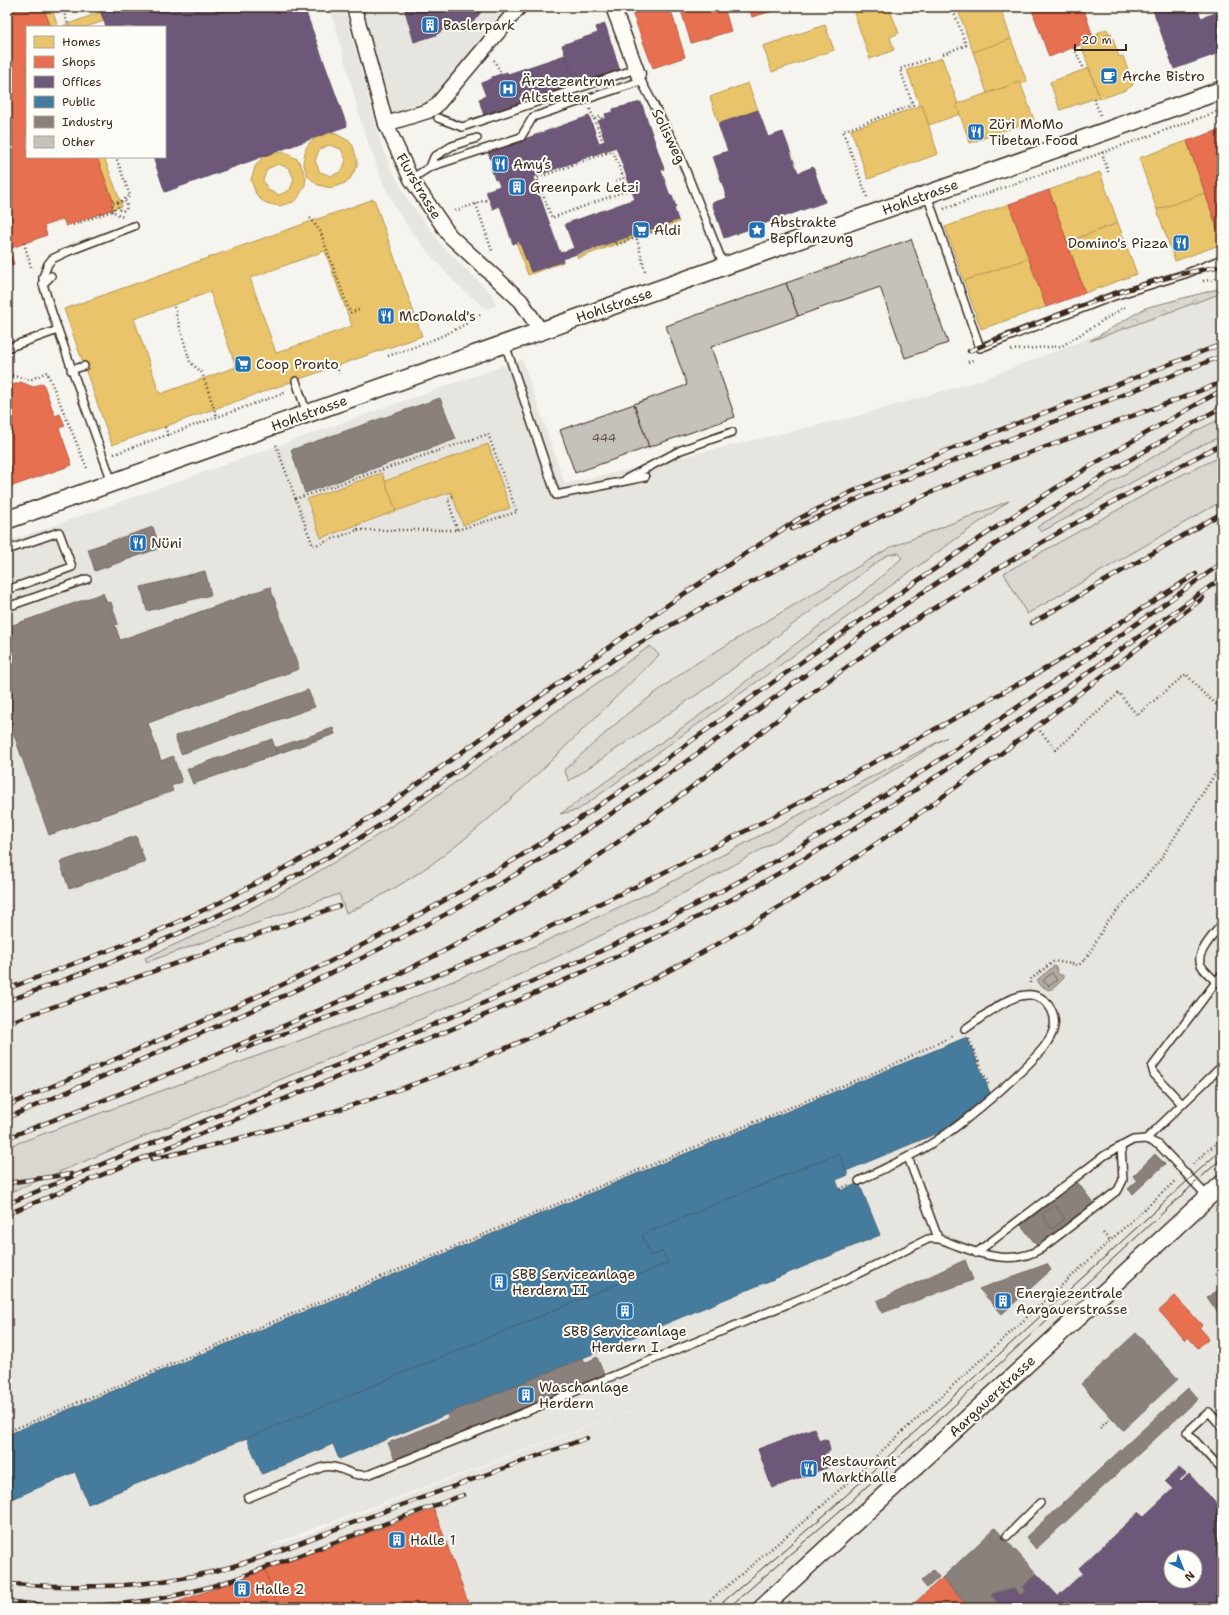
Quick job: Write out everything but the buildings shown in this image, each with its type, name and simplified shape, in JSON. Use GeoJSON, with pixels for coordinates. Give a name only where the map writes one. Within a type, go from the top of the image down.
{"type":"FeatureCollection","features":[{"type":"Feature","properties":{"kind":"street","name":"Flurstrasse"},"geometry":{"type":"LineString","coordinates":[[354,7],[386,124],[411,179],[450,236],[521,300],[540,330]]}},
{"type":"Feature","properties":{"kind":"street"},"geometry":{"type":"LineString","coordinates":[[386,124],[428,111],[436,106],[519,7]]}},
{"type":"Feature","properties":{"kind":"street","name":"Solisweg"},"geometry":{"type":"LineString","coordinates":[[613,7],[638,75]]}},
{"type":"Feature","properties":{"kind":"street","name":"Hohlstrasse"},"geometry":{"type":"LineString","coordinates":[[7,520],[505,344],[540,330],[724,267],[1222,90]]}},
{"type":"Feature","properties":{"kind":"street","name":"Aargauerstrasse"},"geometry":{"type":"LineString","coordinates":[[762,1608],[1222,1184]]}},
{"type":"Feature","properties":{"kind":"lane"},"geometry":{"type":"LineString","coordinates":[[411,179],[430,167],[521,137],[534,117],[586,99],[638,75]]}},
{"type":"Feature","properties":{"kind":"lane"},"geometry":{"type":"LineString","coordinates":[[438,118],[462,127],[638,75]]}},
{"type":"Feature","properties":{"kind":"lane","name":"Solisweg"},"geometry":{"type":"LineString","coordinates":[[638,75],[676,146],[724,267]]}},
{"type":"Feature","properties":{"kind":"lane"},"geometry":{"type":"LineString","coordinates":[[430,167],[434,157],[452,146],[477,138]]}},
{"type":"Feature","properties":{"kind":"lane"},"geometry":{"type":"LineString","coordinates":[[927,195],[980,348],[1114,296],[1185,274],[1222,260]]}},
{"type":"Feature","properties":{"kind":"lane"},"geometry":{"type":"LineString","coordinates":[[112,483],[43,284],[44,271],[52,259],[134,226]]}},
{"type":"Feature","properties":{"kind":"lane"},"geometry":{"type":"LineString","coordinates":[[43,284],[51,276]]}},
{"type":"Feature","properties":{"kind":"lane"},"geometry":{"type":"LineString","coordinates":[[7,348],[58,330]]}},
{"type":"Feature","properties":{"kind":"lane"},"geometry":{"type":"LineString","coordinates":[[505,344],[556,495],[645,477]]}},
{"type":"Feature","properties":{"kind":"lane"},"geometry":{"type":"LineString","coordinates":[[72,370],[84,366]]}},
{"type":"Feature","properties":{"kind":"lane"},"geometry":{"type":"LineString","coordinates":[[296,381],[307,414]]}},
{"type":"Feature","properties":{"kind":"lane"},"geometry":{"type":"LineString","coordinates":[[618,483],[681,450],[732,432]]}},
{"type":"Feature","properties":{"kind":"lane"},"geometry":{"type":"LineString","coordinates":[[7,550],[59,532],[72,567],[7,590]]}},
{"type":"Feature","properties":{"kind":"lane"},"geometry":{"type":"LineString","coordinates":[[7,607],[87,579]]}},
{"type":"Feature","properties":{"kind":"lane"},"geometry":{"type":"LineString","coordinates":[[1216,982],[1201,965],[1199,960],[1203,950],[1222,924]]}},
{"type":"Feature","properties":{"kind":"lane"},"geometry":{"type":"LineString","coordinates":[[1182,1104],[1154,1074],[1152,1067],[1222,974]]}},
{"type":"Feature","properties":{"kind":"lane"},"geometry":{"type":"LineString","coordinates":[[858,1181],[908,1157],[937,1140],[993,1096],[1033,1060],[1047,1042],[1054,1029],[1055,1020],[1050,1008],[1040,997],[1030,994],[1021,995],[1012,999],[965,1029]]}},
{"type":"Feature","properties":{"kind":"lane"},"geometry":{"type":"LineString","coordinates":[[1146,1140],[1222,1066]]}},
{"type":"Feature","properties":{"kind":"lane"},"geometry":{"type":"LineString","coordinates":[[976,1253],[1105,1155],[1133,1140],[1155,1142],[1162,1147],[1208,1197]]}},
{"type":"Feature","properties":{"kind":"lane"},"geometry":{"type":"LineString","coordinates":[[248,1498],[323,1467],[335,1467],[356,1476],[370,1474],[484,1429],[841,1282],[923,1241],[938,1238],[976,1253],[991,1257],[1010,1258],[1031,1254],[1042,1248],[1114,1194],[1121,1187],[1123,1180],[1121,1146]]}},
{"type":"Feature","properties":{"kind":"lane"},"geometry":{"type":"LineString","coordinates":[[908,1157],[938,1238]]}},
{"type":"Feature","properties":{"kind":"lane"},"geometry":{"type":"LineString","coordinates":[[1222,1427],[1209,1412],[1187,1432],[1222,1470]]}},
{"type":"Feature","properties":{"kind":"lane"},"geometry":{"type":"LineString","coordinates":[[1007,1536],[1040,1503]]}},
{"type":"Feature","properties":{"kind":"path"},"geometry":{"type":"LineString","coordinates":[[62,7],[69,26]]}},
{"type":"Feature","properties":{"kind":"path"},"geometry":{"type":"LineString","coordinates":[[943,54],[966,45],[952,7]]}},
{"type":"Feature","properties":{"kind":"path"},"geometry":{"type":"LineString","coordinates":[[1074,48],[1084,69]]}},
{"type":"Feature","properties":{"kind":"path"},"geometry":{"type":"LineString","coordinates":[[492,54],[501,74]]}},
{"type":"Feature","properties":{"kind":"path"},"geometry":{"type":"LineString","coordinates":[[866,198],[843,130],[913,105],[900,69],[930,58]]}},
{"type":"Feature","properties":{"kind":"path"},"geometry":{"type":"LineString","coordinates":[[586,99],[602,142]]}},
{"type":"Feature","properties":{"kind":"path"},"geometry":{"type":"LineString","coordinates":[[1094,99],[1100,115]]}},
{"type":"Feature","properties":{"kind":"path"},"geometry":{"type":"LineString","coordinates":[[932,213],[1222,110]]}},
{"type":"Feature","properties":{"kind":"path"},"geometry":{"type":"LineString","coordinates":[[594,119],[601,116],[602,119]]}},
{"type":"Feature","properties":{"kind":"path"},"geometry":{"type":"LineString","coordinates":[[613,151],[623,178],[628,190],[552,218],[537,183],[537,178],[606,152],[613,151]]}},
{"type":"Feature","properties":{"kind":"path"},"geometry":{"type":"LineString","coordinates":[[1102,152],[1108,172]]}},
{"type":"Feature","properties":{"kind":"path"},"geometry":{"type":"LineString","coordinates":[[73,225],[115,210],[112,203],[118,201],[122,201],[125,201],[127,203],[126,210],[120,211],[117,206],[118,203],[122,201],[124,200],[130,196],[116,158]]}},
{"type":"Feature","properties":{"kind":"path"},"geometry":{"type":"LineString","coordinates":[[616,181],[623,178]]}},
{"type":"Feature","properties":{"kind":"path"},"geometry":{"type":"LineString","coordinates":[[455,211],[489,199]]}},
{"type":"Feature","properties":{"kind":"path"},"geometry":{"type":"LineString","coordinates":[[476,204],[492,251]]}},
{"type":"Feature","properties":{"kind":"path"},"geometry":{"type":"LineString","coordinates":[[112,211],[124,218],[130,215]]}},
{"type":"Feature","properties":{"kind":"path"},"geometry":{"type":"LineString","coordinates":[[310,218],[320,230],[350,313],[361,309]]}},
{"type":"Feature","properties":{"kind":"path"},"geometry":{"type":"LineString","coordinates":[[615,242],[616,245],[636,236],[655,231],[654,228]]}},
{"type":"Feature","properties":{"kind":"path"},"geometry":{"type":"LineString","coordinates":[[636,236],[645,271]]}},
{"type":"Feature","properties":{"kind":"path"},"geometry":{"type":"LineString","coordinates":[[24,243],[32,267]]}},
{"type":"Feature","properties":{"kind":"path"},"geometry":{"type":"LineString","coordinates":[[1196,283],[1222,278]]}},
{"type":"Feature","properties":{"kind":"path"},"geometry":{"type":"LineString","coordinates":[[1004,350],[1062,346],[1128,305]]}},
{"type":"Feature","properties":{"kind":"path"},"geometry":{"type":"LineString","coordinates":[[174,307],[190,362],[202,373]]}},
{"type":"Feature","properties":{"kind":"path"},"geometry":{"type":"LineString","coordinates":[[388,356],[436,340],[461,328],[480,315]]}},
{"type":"Feature","properties":{"kind":"path"},"geometry":{"type":"LineString","coordinates":[[968,362],[982,357]]}},
{"type":"Feature","properties":{"kind":"path"},"geometry":{"type":"LineString","coordinates":[[337,366],[339,374]]}},
{"type":"Feature","properties":{"kind":"path"},"geometry":{"type":"LineString","coordinates":[[7,380],[10,375],[30,380],[47,372],[87,468]]}},
{"type":"Feature","properties":{"kind":"path"},"geometry":{"type":"LineString","coordinates":[[203,376],[217,417]]}},
{"type":"Feature","properties":{"kind":"path"},"geometry":{"type":"LineString","coordinates":[[111,455],[287,392]]}},
{"type":"Feature","properties":{"kind":"path"},"geometry":{"type":"LineString","coordinates":[[165,427],[168,435]]}},
{"type":"Feature","properties":{"kind":"path"},"geometry":{"type":"LineString","coordinates":[[276,445],[295,499],[313,546],[358,530],[457,530],[516,512],[488,434],[295,499]]}},
{"type":"Feature","properties":{"kind":"path"},"geometry":{"type":"LineString","coordinates":[[453,496],[448,499],[457,530]]}},
{"type":"Feature","properties":{"kind":"path"},"geometry":{"type":"LineString","coordinates":[[357,525],[358,530]]}},
{"type":"Feature","properties":{"kind":"path"},"geometry":{"type":"LineString","coordinates":[[1040,731],[1056,750],[1119,693],[1137,715],[1186,674],[1202,692],[1222,708]]}},
{"type":"Feature","properties":{"kind":"path"},"geometry":{"type":"LineString","coordinates":[[1030,994],[1030,980],[1051,962],[1058,961],[1079,964],[1087,958],[1103,928],[1160,860],[1222,763]]}},
{"type":"Feature","properties":{"kind":"path"},"geometry":{"type":"LineString","coordinates":[[7,1432],[890,1066],[965,1029]]}},
{"type":"Feature","properties":{"kind":"path"},"geometry":{"type":"LineString","coordinates":[[970,1041],[993,1096]]}},
{"type":"Feature","properties":{"kind":"path"},"geometry":{"type":"LineString","coordinates":[[701,1608],[822,1506],[1222,1138]]}},
{"type":"Feature","properties":{"kind":"path"},"geometry":{"type":"LineString","coordinates":[[1103,1233],[1110,1240]]}},
{"type":"Feature","properties":{"kind":"path"},"geometry":{"type":"LineString","coordinates":[[1215,1275],[1222,1270]]}},
{"type":"Feature","properties":{"kind":"path"},"geometry":{"type":"LineString","coordinates":[[1100,1428],[1112,1417]]}},
{"type":"Feature","properties":{"kind":"shaded area"},"geometry":{"type":"Polygon","coordinates":[[[330,7],[344,7],[381,144],[391,168],[408,200],[444,248],[492,294],[496,306],[486,309],[453,281],[413,234],[395,207],[382,181],[363,128],[330,7]]]}},
{"type":"Feature","properties":{"kind":"shaded area"},"geometry":{"type":"Polygon","coordinates":[[[358,7],[518,7],[434,111],[389,128],[358,7]]]}},
{"type":"Feature","properties":{"kind":"shaded area"},"geometry":{"type":"Polygon","coordinates":[[[1222,286],[1222,1608],[7,1608],[7,542],[522,359],[565,484],[857,416],[981,380],[1222,286]],[[676,1393],[268,1547],[291,1540],[676,1393]]]}},
{"type":"Feature","properties":{"kind":"green space"},"geometry":{"type":"Polygon","coordinates":[[[1222,288],[1222,293],[1090,341],[1145,308],[1222,288]]]}},
{"type":"Feature","properties":{"kind":"green space"},"geometry":{"type":"Polygon","coordinates":[[[1222,418],[1222,436],[1193,449],[1041,532],[1037,527],[1196,431],[1222,418]]]}},
{"type":"Feature","properties":{"kind":"green space"},"geometry":{"type":"Polygon","coordinates":[[[1222,456],[1222,501],[1027,614],[1004,573],[1175,478],[1222,456]]]}},
{"type":"Feature","properties":{"kind":"green space"},"geometry":{"type":"Polygon","coordinates":[[[1009,501],[578,810],[560,814],[724,698],[865,591],[902,558],[899,553],[887,555],[708,687],[569,781],[564,770],[627,714],[690,667],[891,547],[1009,501]]]}},
{"type":"Feature","properties":{"kind":"green space"},"geometry":{"type":"Polygon","coordinates":[[[650,646],[659,655],[536,776],[460,843],[406,881],[377,898],[346,913],[339,894],[147,962],[145,958],[231,919],[297,884],[353,851],[407,816],[650,646]]]}},
{"type":"Feature","properties":{"kind":"green space"},"geometry":{"type":"Polygon","coordinates":[[[947,737],[871,784],[717,875],[638,917],[561,955],[404,1027],[7,1194],[7,1147],[389,1008],[526,950],[658,889],[947,737]]]}},
{"type":"Feature","properties":{"kind":"water"},"geometry":{"type":"Polygon","coordinates":[[[1054,966],[1056,967],[1058,974],[1064,976],[1064,978],[1055,987],[1049,990],[1041,986],[1037,980],[1054,966]]]}},
{"type":"Feature","properties":{"kind":"tram line"},"geometry":{"type":"LineString","coordinates":[[716,1608],[828,1512],[1222,1149]]}},
{"type":"Feature","properties":{"kind":"tram line"},"geometry":{"type":"LineString","coordinates":[[728,1608],[850,1502],[1222,1158]]}},
{"type":"Feature","properties":{"kind":"railway"},"geometry":{"type":"LineString","coordinates":[[969,351],[1093,302],[1125,291],[1189,272],[1222,266]]}},
{"type":"Feature","properties":{"kind":"railway"},"geometry":{"type":"LineString","coordinates":[[7,989],[149,935],[221,902],[305,857],[374,815],[676,599],[800,518],[849,493],[943,452],[1222,344]]}},
{"type":"Feature","properties":{"kind":"railway"},"geometry":{"type":"LineString","coordinates":[[792,529],[864,496],[1222,356]]}},
{"type":"Feature","properties":{"kind":"railway"},"geometry":{"type":"LineString","coordinates":[[7,1001],[149,946],[195,926],[286,881],[330,856],[410,805],[549,704],[620,655],[676,622],[751,582],[886,514],[964,478],[1222,382]]}},
{"type":"Feature","properties":{"kind":"railway"},"geometry":{"type":"LineString","coordinates":[[7,1106],[286,983],[382,935],[493,872],[548,839],[615,795],[777,679],[1012,516],[1098,461],[1222,390]]}},
{"type":"Feature","properties":{"kind":"railway"},"geometry":{"type":"LineString","coordinates":[[7,1118],[214,1028],[283,996],[418,929],[484,893],[549,854],[632,800],[874,626],[1002,539],[1089,484],[1222,407]]}},
{"type":"Feature","properties":{"kind":"railway"},"geometry":{"type":"LineString","coordinates":[[7,1138],[152,1081],[295,1021],[407,970],[489,926],[583,867],[668,805],[828,681],[917,619],[1045,540],[1222,444]]}},
{"type":"Feature","properties":{"kind":"railway"},"geometry":{"type":"LineString","coordinates":[[1032,623],[1222,513]]}},
{"type":"Feature","properties":{"kind":"railway"},"geometry":{"type":"LineString","coordinates":[[7,1204],[526,985],[695,905],[862,810],[1044,689],[1222,563]]}},
{"type":"Feature","properties":{"kind":"railway"},"geometry":{"type":"LineString","coordinates":[[238,1051],[416,984],[528,937],[639,885],[769,819],[1033,676],[1085,645],[1196,574]]}},
{"type":"Feature","properties":{"kind":"railway"},"geometry":{"type":"LineString","coordinates":[[7,1214],[519,1000],[612,959],[704,914],[811,855],[931,780],[1048,701],[1222,578]]}},
{"type":"Feature","properties":{"kind":"railway"},"geometry":{"type":"LineString","coordinates":[[152,1159],[240,1138],[327,1113],[413,1084],[498,1051],[581,1014],[663,974],[742,930],[819,882],[918,815],[1014,744],[1203,598]]}},
{"type":"Feature","properties":{"kind":"railway"},"geometry":{"type":"LineString","coordinates":[[7,1023],[339,906]]}},
{"type":"Feature","properties":{"kind":"railway"},"geometry":{"type":"LineString","coordinates":[[7,1183],[71,1174]]}},
{"type":"Feature","properties":{"kind":"railway"},"geometry":{"type":"LineString","coordinates":[[7,1584],[116,1586],[160,1582],[223,1569],[284,1549],[587,1438]]}},
{"type":"Feature","properties":{"kind":"railway"},"geometry":{"type":"LineString","coordinates":[[7,1601],[35,1605],[92,1606],[121,1604],[177,1595],[232,1580],[463,1495]]}},
{"type":"Feature","properties":{"kind":"place","name":"Baslerpark"},"geometry":{"type":"Point","coordinates":[430,25]}},
{"type":"Feature","properties":{"kind":"place","name":"Arche Bistro"},"geometry":{"type":"Point","coordinates":[1109,76]}},
{"type":"Feature","properties":{"kind":"place","name":"Ärztezentrum Altstetten"},"geometry":{"type":"Point","coordinates":[508,89]}},
{"type":"Feature","properties":{"kind":"place","name":"Züri MoMo Tibetan Food"},"geometry":{"type":"Point","coordinates":[976,132]}},
{"type":"Feature","properties":{"kind":"place","name":"Amy‘s"},"geometry":{"type":"Point","coordinates":[500,164]}},
{"type":"Feature","properties":{"kind":"place","name":"Greenpark Letzi"},"geometry":{"type":"Point","coordinates":[517,187]}},
{"type":"Feature","properties":{"kind":"place","name":"Aldi"},"geometry":{"type":"Point","coordinates":[641,230]}},
{"type":"Feature","properties":{"kind":"place","name":"Abstrakte Bepflanzung"},"geometry":{"type":"Point","coordinates":[757,230]}},
{"type":"Feature","properties":{"kind":"place","name":"Domino's Pizza"},"geometry":{"type":"Point","coordinates":[1181,243]}},
{"type":"Feature","properties":{"kind":"place","name":"McDonald's"},"geometry":{"type":"Point","coordinates":[386,316]}},
{"type":"Feature","properties":{"kind":"place","name":"Coop Pronto"},"geometry":{"type":"Point","coordinates":[243,364]}},
{"type":"Feature","properties":{"kind":"place","name":"Nüni"},"geometry":{"type":"Point","coordinates":[138,543]}},
{"type":"Feature","properties":{"kind":"place","name":"SBB Serviceanlage Herdern II"},"geometry":{"type":"Point","coordinates":[499,1282]}},
{"type":"Feature","properties":{"kind":"place","name":"Energiezentrale Aargauerstrasse"},"geometry":{"type":"Point","coordinates":[1003,1301]}},
{"type":"Feature","properties":{"kind":"place","name":"SBB Serviceanlage Herdern I"},"geometry":{"type":"Point","coordinates":[625,1311]}},
{"type":"Feature","properties":{"kind":"place","name":"Waschanlage Herdern"},"geometry":{"type":"Point","coordinates":[526,1395]}},
{"type":"Feature","properties":{"kind":"place","name":"Restaurant Markthalle"},"geometry":{"type":"Point","coordinates":[809,1469]}},
{"type":"Feature","properties":{"kind":"place","name":"Halle 1"},"geometry":{"type":"Point","coordinates":[397,1540]}},
{"type":"Feature","properties":{"kind":"place","name":"Halle 2"},"geometry":{"type":"Point","coordinates":[242,1589]}}]}
